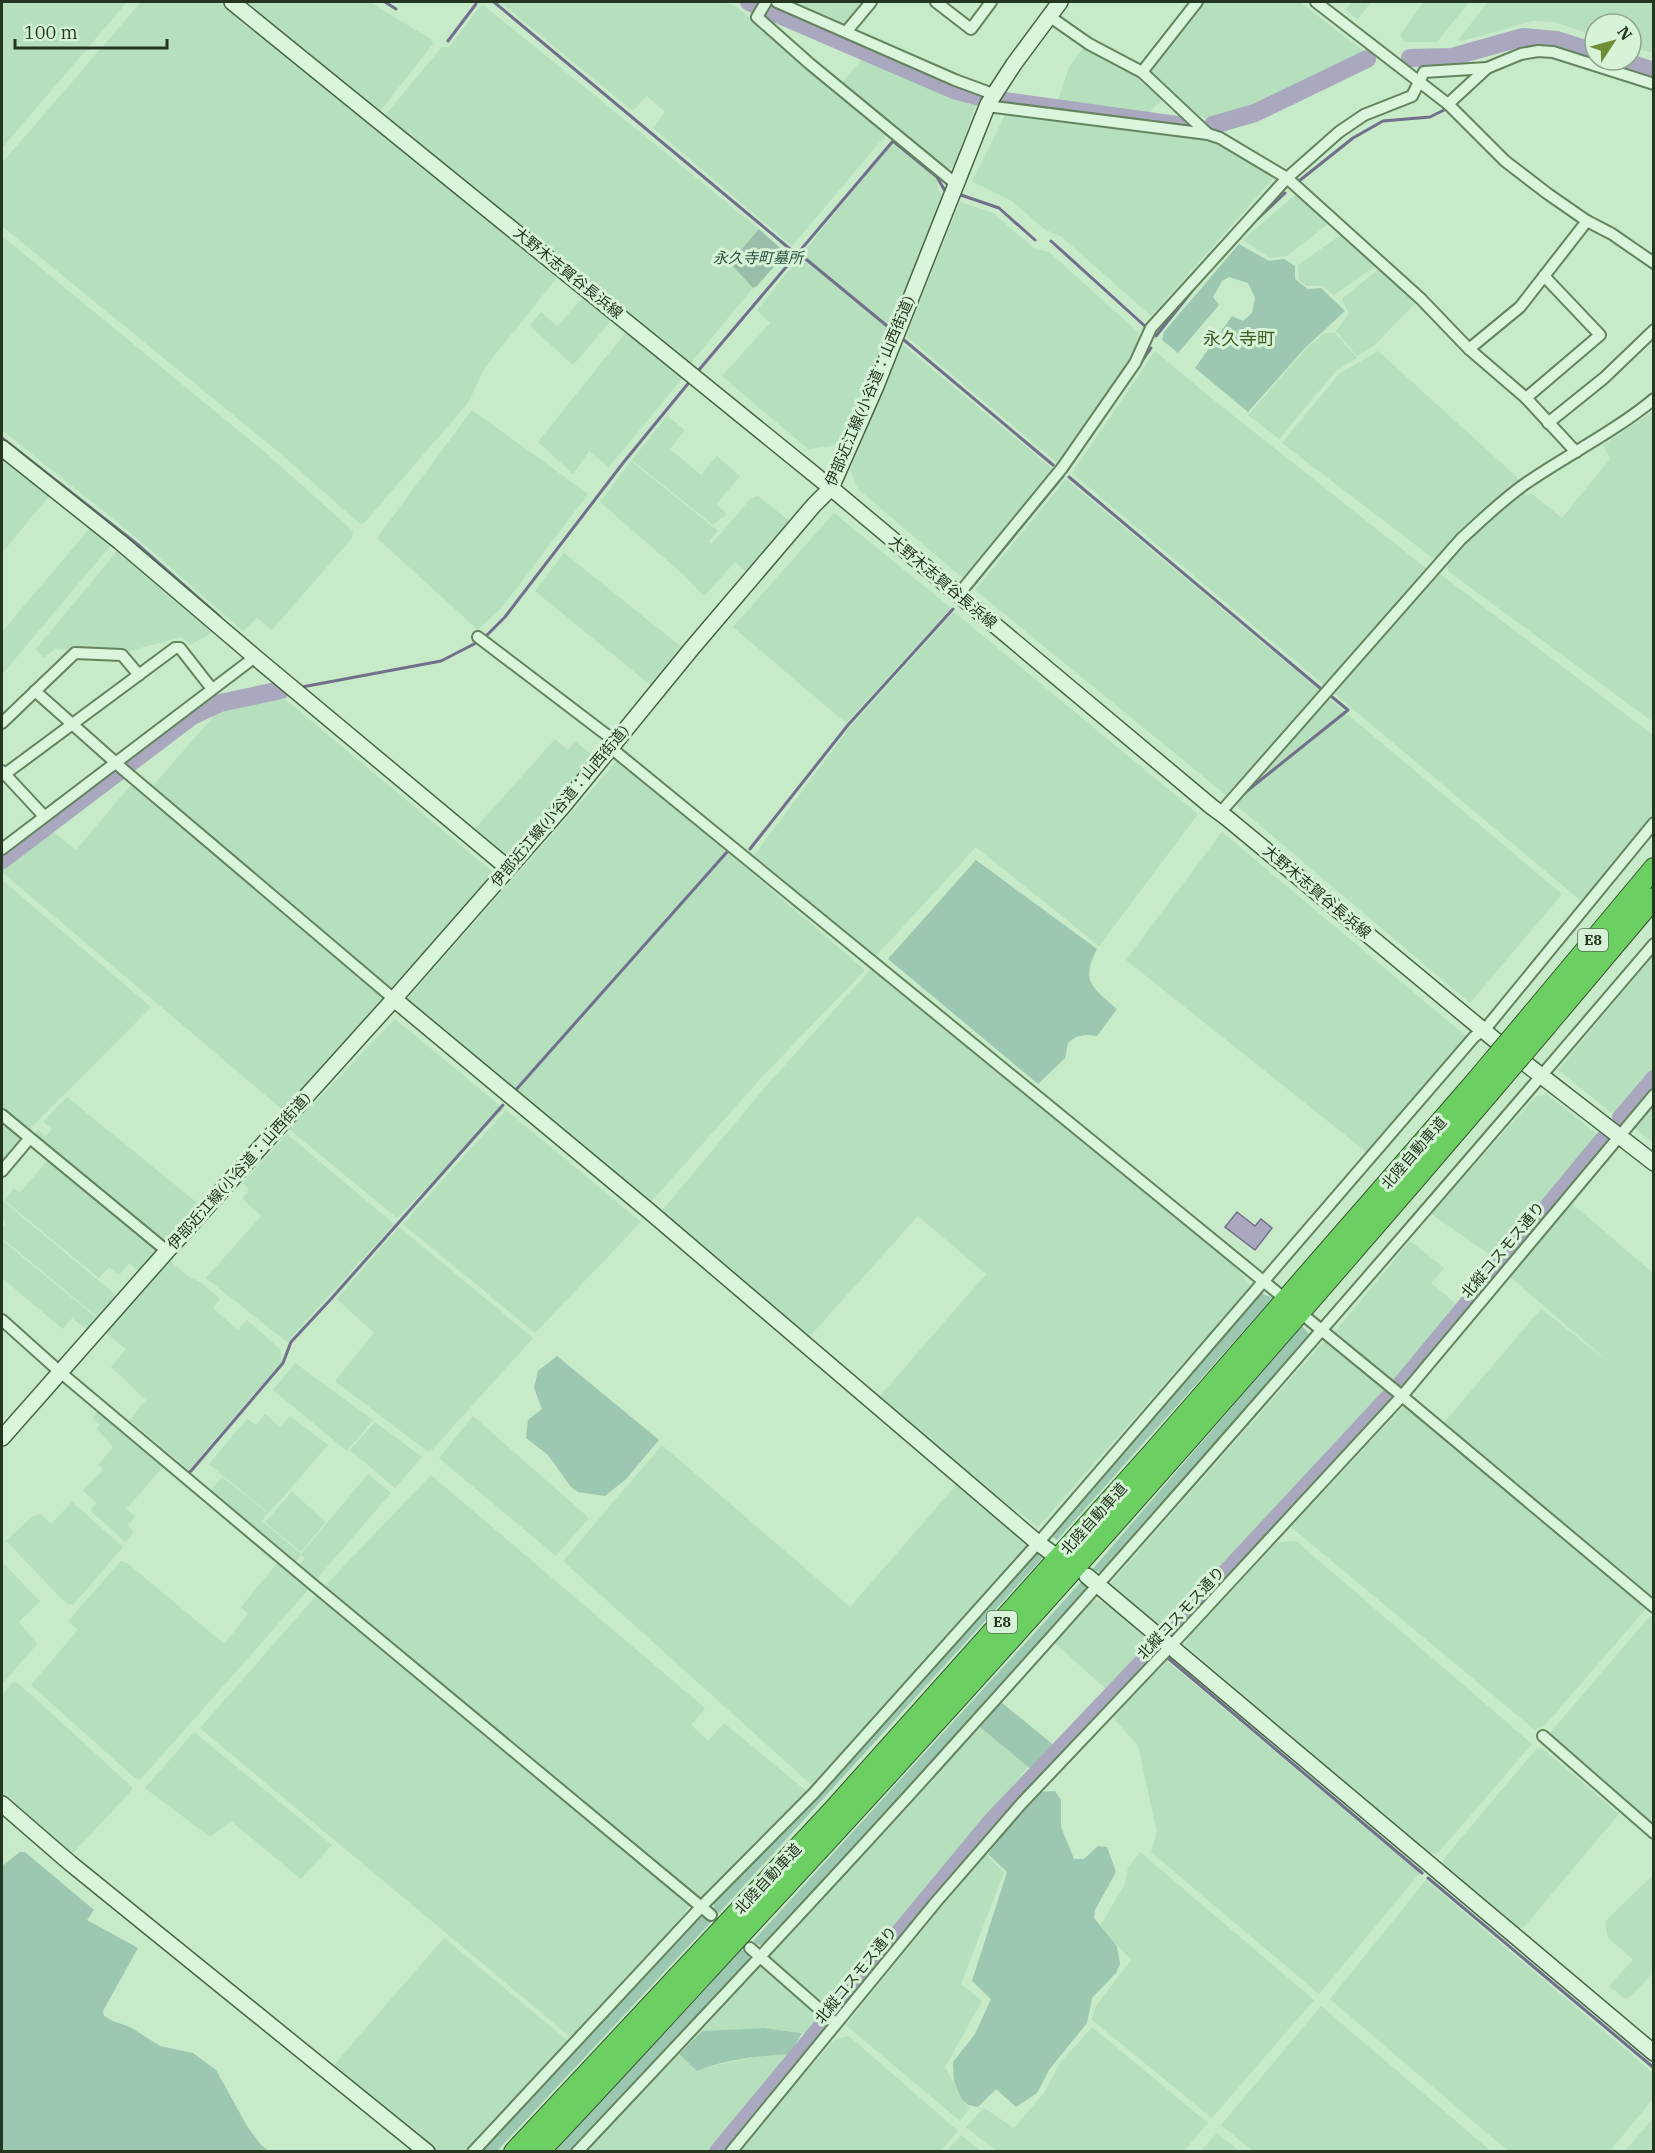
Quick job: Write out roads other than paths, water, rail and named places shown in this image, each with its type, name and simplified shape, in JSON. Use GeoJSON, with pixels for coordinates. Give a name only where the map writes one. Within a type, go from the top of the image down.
{"type":"FeatureCollection","features":[{"type":"Feature","properties":{"kind":"highway","name":"北陸自動車道"},"geometry":{"type":"LineString","coordinates":[[1540,1019],[1653,868]]}},
{"type":"Feature","properties":{"kind":"highway","name":"北陸自動車道"},"geometry":{"type":"LineString","coordinates":[[538,2151],[840,1827],[1014,1636],[1328,1282],[1540,1019],[1653,897]]}},
{"type":"Feature","properties":{"kind":"highway","name":"北陸自動車道"},"geometry":{"type":"LineString","coordinates":[[514,2151],[843,1799],[1483,1087]]}},
{"type":"Feature","properties":{"kind":"main road","name":"大野木志賀谷長浜線"},"geometry":{"type":"LineString","coordinates":[[232,2],[831,488],[1540,1077],[1653,1163]]}},
{"type":"Feature","properties":{"kind":"main road","name":"伊部近江線(小谷道：山西街道)"},"geometry":{"type":"LineString","coordinates":[[2,1438],[564,805],[774,550],[831,488],[876,387],[990,102],[1060,2]]}},
{"type":"Feature","properties":{"kind":"main road"},"geometry":{"type":"LineString","coordinates":[[2,448],[120,542],[508,868]]}},
{"type":"Feature","properties":{"kind":"main road"},"geometry":{"type":"LineString","coordinates":[[394,999],[649,1211],[1053,1554]]}},
{"type":"Feature","properties":{"kind":"main road"},"geometry":{"type":"LineString","coordinates":[[1092,1581],[1653,2053]]}},
{"type":"Feature","properties":{"kind":"main road"},"geometry":{"type":"LineString","coordinates":[[2,1804],[70,1863],[427,2151]]}},
{"type":"Feature","properties":{"kind":"street"},"geometry":{"type":"LineString","coordinates":[[766,2],[757,17],[954,190]]}},
{"type":"Feature","properties":{"kind":"street"},"geometry":{"type":"LineString","coordinates":[[777,2],[954,80],[990,102],[1208,134],[1220,138],[1287,178],[1421,299],[1469,350],[1526,398],[1576,452]]}},
{"type":"Feature","properties":{"kind":"street"},"geometry":{"type":"LineString","coordinates":[[846,33],[871,2]]}},
{"type":"Feature","properties":{"kind":"street"},"geometry":{"type":"LineString","coordinates":[[936,2],[970,29],[991,2]]}},
{"type":"Feature","properties":{"kind":"street"},"geometry":{"type":"LineString","coordinates":[[1142,72],[1197,2]]}},
{"type":"Feature","properties":{"kind":"street"},"geometry":{"type":"LineString","coordinates":[[1316,2],[1448,104],[1505,161],[1587,221],[1612,234],[1653,263]]}},
{"type":"Feature","properties":{"kind":"street"},"geometry":{"type":"LineString","coordinates":[[1049,15],[1089,44],[1142,72],[1208,134]]}},
{"type":"Feature","properties":{"kind":"street"},"geometry":{"type":"LineString","coordinates":[[958,595],[1062,468],[1135,363],[1150,330],[1287,178],[1339,132],[1364,115],[1412,96],[1424,72],[1487,68],[1521,54],[1538,51],[1553,52],[1653,84]]}},
{"type":"Feature","properties":{"kind":"street"},"geometry":{"type":"LineString","coordinates":[[1448,104],[1487,68]]}},
{"type":"Feature","properties":{"kind":"street"},"geometry":{"type":"LineString","coordinates":[[1469,350],[1520,308],[1587,221]]}},
{"type":"Feature","properties":{"kind":"street"},"geometry":{"type":"LineString","coordinates":[[1526,398],[1600,334],[1544,276]]}},
{"type":"Feature","properties":{"kind":"street"},"geometry":{"type":"LineString","coordinates":[[1548,423],[1604,378],[1653,330]]}},
{"type":"Feature","properties":{"kind":"street"},"geometry":{"type":"LineString","coordinates":[[1220,813],[1461,539],[1490,511],[1524,484],[1635,415],[1653,399]]}},
{"type":"Feature","properties":{"kind":"street"},"geometry":{"type":"LineString","coordinates":[[483,640],[1279,1294]]}},
{"type":"Feature","properties":{"kind":"street"},"geometry":{"type":"LineString","coordinates":[[43,815],[3,773],[74,725],[175,648],[180,648],[212,689]]}},
{"type":"Feature","properties":{"kind":"street"},"geometry":{"type":"LineString","coordinates":[[2,723],[75,652],[122,655],[139,675]]}},
{"type":"Feature","properties":{"kind":"street"},"geometry":{"type":"LineString","coordinates":[[2,849],[43,815],[120,767],[212,689],[255,657]]}},
{"type":"Feature","properties":{"kind":"street"},"geometry":{"type":"LineString","coordinates":[[35,691],[120,767],[394,999]]}},
{"type":"Feature","properties":{"kind":"street"},"geometry":{"type":"LineString","coordinates":[[473,2151],[701,1907],[814,1793],[1038,1543],[1474,1037],[1483,1030],[1653,823]]}},
{"type":"Feature","properties":{"kind":"street"},"geometry":{"type":"LineString","coordinates":[[577,2151],[760,1958],[946,1755],[1092,1581],[1322,1331],[1653,944]]}},
{"type":"Feature","properties":{"kind":"street","name":"北縦コスモス通り"},"geometry":{"type":"LineString","coordinates":[[731,2151],[936,1902],[1021,1804],[1159,1659],[1398,1392],[1653,1095]]}},
{"type":"Feature","properties":{"kind":"street"},"geometry":{"type":"LineString","coordinates":[[2,1115],[167,1251]]}},
{"type":"Feature","properties":{"kind":"street"},"geometry":{"type":"LineString","coordinates":[[2,1171],[29,1138]]}},
{"type":"Feature","properties":{"kind":"street"},"geometry":{"type":"LineString","coordinates":[[1308,1319],[1653,1607]]}},
{"type":"Feature","properties":{"kind":"street"},"geometry":{"type":"LineString","coordinates":[[2,1320],[60,1372],[711,1915]]}},
{"type":"Feature","properties":{"kind":"street"},"geometry":{"type":"LineString","coordinates":[[1543,1736],[1653,1833]]}},
{"type":"Feature","properties":{"kind":"street"},"geometry":{"type":"LineString","coordinates":[[750,1948],[830,2018]]}},
{"type":"Feature","properties":{"kind":"water"},"geometry":{"type":"Polygon","coordinates":[[[1237,1212],[1255,1226],[1261,1219],[1272,1228],[1255,1250],[1225,1227],[1237,1212]]]}},
{"type":"Feature","properties":{"kind":"waterway"},"geometry":{"type":"LineString","coordinates":[[385,2],[396,9]]}},
{"type":"Feature","properties":{"kind":"waterway"},"geometry":{"type":"LineString","coordinates":[[494,2],[790,249]]}},
{"type":"Feature","properties":{"kind":"waterway"},"geometry":{"type":"LineString","coordinates":[[749,2],[954,90],[984,98],[1184,126]]}},
{"type":"Feature","properties":{"kind":"waterway"},"geometry":{"type":"LineString","coordinates":[[448,41],[476,4]]}},
{"type":"Feature","properties":{"kind":"waterway"},"geometry":{"type":"LineString","coordinates":[[1410,58],[1452,57],[1523,37],[1557,40],[1583,48]]}},
{"type":"Feature","properties":{"kind":"waterway"},"geometry":{"type":"LineString","coordinates":[[1213,125],[1255,113],[1367,59]]}},
{"type":"Feature","properties":{"kind":"waterway"},"geometry":{"type":"LineString","coordinates":[[1643,67],[1654,71]]}},
{"type":"Feature","properties":{"kind":"waterway"},"geometry":{"type":"LineString","coordinates":[[1299,181],[1353,138],[1383,121],[1430,117],[1446,109]]}},
{"type":"Feature","properties":{"kind":"waterway"},"geometry":{"type":"LineString","coordinates":[[698,371],[893,141],[937,177],[945,191],[949,192]]}},
{"type":"Feature","properties":{"kind":"waterway"},"geometry":{"type":"LineString","coordinates":[[1250,226],[1285,193]]}},
{"type":"Feature","properties":{"kind":"waterway"},"geometry":{"type":"LineString","coordinates":[[958,194],[999,208],[1035,240]]}},
{"type":"Feature","properties":{"kind":"waterway"},"geometry":{"type":"LineString","coordinates":[[1051,241],[1147,328]]}},
{"type":"Feature","properties":{"kind":"waterway"},"geometry":{"type":"LineString","coordinates":[[801,255],[892,330]]}},
{"type":"Feature","properties":{"kind":"waterway"},"geometry":{"type":"LineString","coordinates":[[1152,332],[1156,336],[1196,286]]}},
{"type":"Feature","properties":{"kind":"waterway"},"geometry":{"type":"LineString","coordinates":[[904,340],[1053,465]]}},
{"type":"Feature","properties":{"kind":"waterway"},"geometry":{"type":"LineString","coordinates":[[1140,364],[1151,348]]}},
{"type":"Feature","properties":{"kind":"waterway"},"geometry":{"type":"LineString","coordinates":[[484,638],[505,617],[623,463],[691,380]]}},
{"type":"Feature","properties":{"kind":"waterway"},"geometry":{"type":"LineString","coordinates":[[1066,472],[1114,402]]}},
{"type":"Feature","properties":{"kind":"waterway"},"geometry":{"type":"LineString","coordinates":[[2,438],[137,544],[220,617]]}},
{"type":"Feature","properties":{"kind":"waterway"},"geometry":{"type":"LineString","coordinates":[[971,588],[1063,476]]}},
{"type":"Feature","properties":{"kind":"waterway"},"geometry":{"type":"LineString","coordinates":[[1069,477],[1320,688]]}},
{"type":"Feature","properties":{"kind":"waterway"},"geometry":{"type":"LineString","coordinates":[[750,849],[848,725],[953,609]]}},
{"type":"Feature","properties":{"kind":"waterway"},"geometry":{"type":"LineString","coordinates":[[302,687],[441,661],[478,642]]}},
{"type":"Feature","properties":{"kind":"waterway"},"geometry":{"type":"LineString","coordinates":[[2,860],[192,716],[220,703],[281,690]]}},
{"type":"Feature","properties":{"kind":"waterway"},"geometry":{"type":"LineString","coordinates":[[1242,795],[1348,710],[1332,697]]}},
{"type":"Feature","properties":{"kind":"waterway"},"geometry":{"type":"LineString","coordinates":[[514,1092],[727,852]]}},
{"type":"Feature","properties":{"kind":"waterway"},"geometry":{"type":"LineString","coordinates":[[1621,1118],[1654,1079]]}},
{"type":"Feature","properties":{"kind":"waterway"},"geometry":{"type":"LineString","coordinates":[[178,1464],[188,1473],[191,1471],[283,1363],[291,1342],[503,1105]]}},
{"type":"Feature","properties":{"kind":"waterway"},"geometry":{"type":"LineString","coordinates":[[1167,1636],[1399,1387],[1604,1139]]}},
{"type":"Feature","properties":{"kind":"waterway"},"geometry":{"type":"LineString","coordinates":[[718,2152],[991,1822],[1160,1644]]}},
{"type":"Feature","properties":{"kind":"waterway"},"geometry":{"type":"LineString","coordinates":[[1156,1648],[1422,1873]]}},
{"type":"Feature","properties":{"kind":"waterway"},"geometry":{"type":"LineString","coordinates":[[1428,1878],[1654,2068]]}},
{"type":"Feature","properties":{"kind":"district","name":"永久寺町"},"geometry":{"type":"Point","coordinates":[1239,339]}},
{"type":"Feature","properties":{"kind":"park label","name":"永久寺町墓所"},"geometry":{"type":"Point","coordinates":[758,258]}}]}
